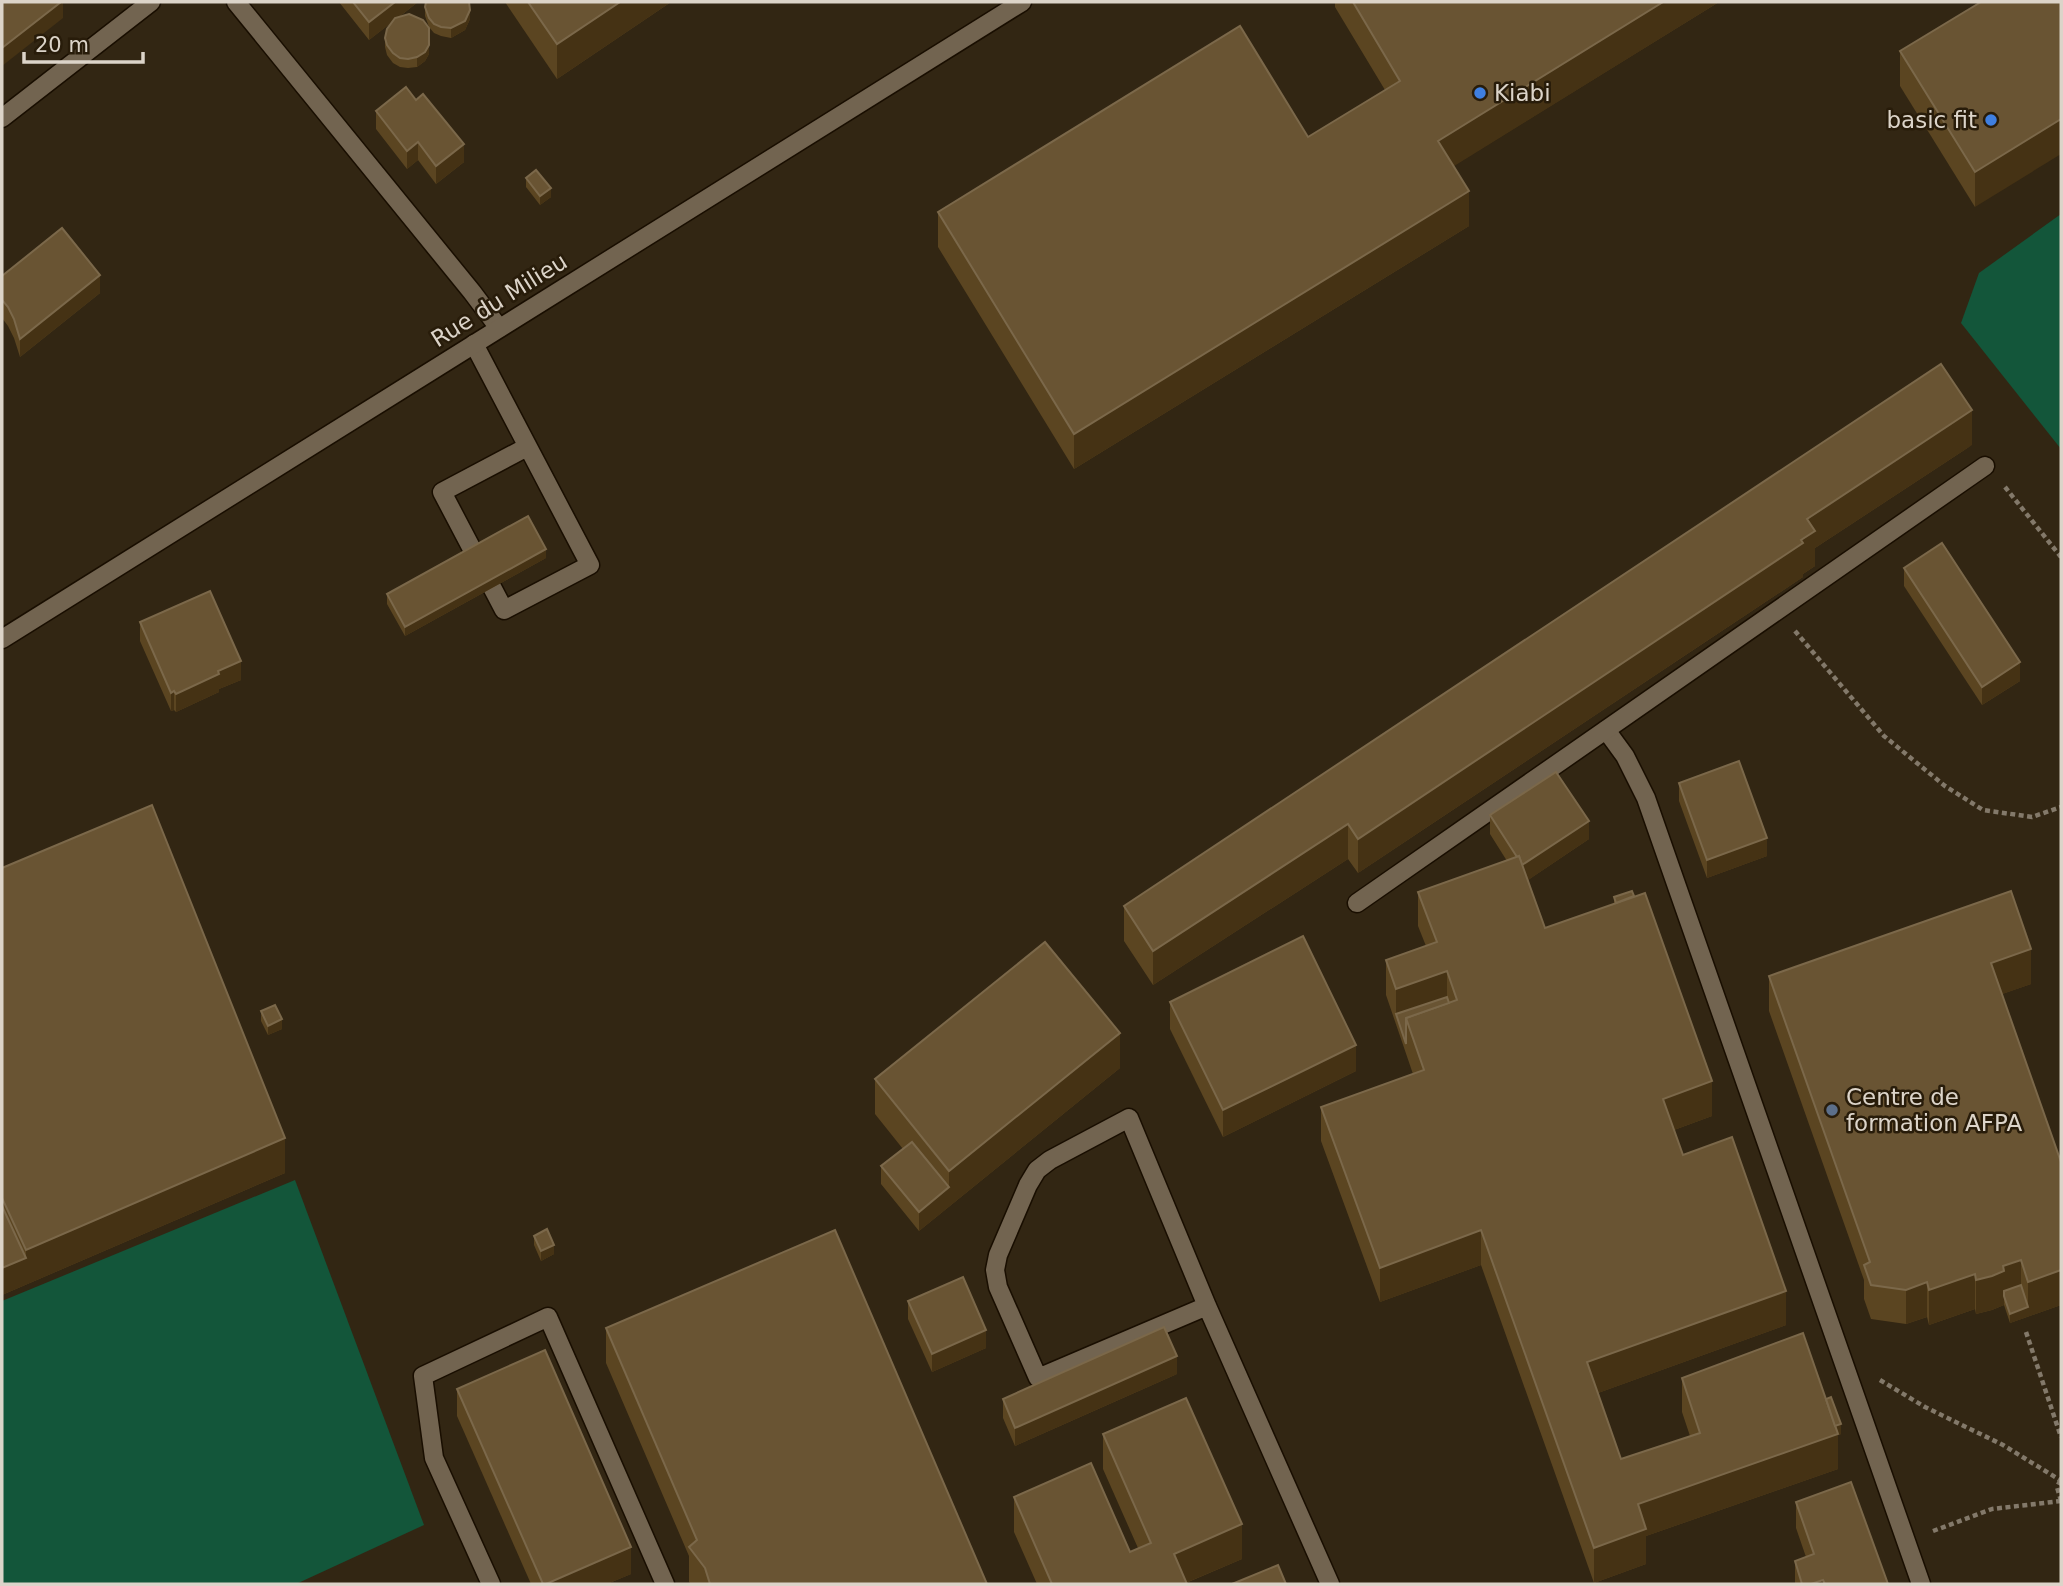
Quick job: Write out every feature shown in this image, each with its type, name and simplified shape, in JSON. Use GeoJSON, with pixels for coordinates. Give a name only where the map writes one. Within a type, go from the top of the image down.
{"type":"FeatureCollection","features":[{"type":"Feature","properties":{"kind":"street"},"geometry":{"type":"LineString","coordinates":[[2,118],[151,2]]}},
{"type":"Feature","properties":{"kind":"street"},"geometry":{"type":"LineString","coordinates":[[236,2],[499,328]]}},
{"type":"Feature","properties":{"kind":"street","name":"Rue du Milieu"},"geometry":{"type":"LineString","coordinates":[[2,639],[1022,2]]}},
{"type":"Feature","properties":{"kind":"street"},"geometry":{"type":"LineString","coordinates":[[474,344],[590,565],[504,610],[442,492],[527,447]]}},
{"type":"Feature","properties":{"kind":"street"},"geometry":{"type":"LineString","coordinates":[[1356,903],[1985,466]]}},
{"type":"Feature","properties":{"kind":"street"},"geometry":{"type":"LineString","coordinates":[[1606,730],[1625,756],[1646,798],[1921,1584]]}},
{"type":"Feature","properties":{"kind":"street"},"geometry":{"type":"LineString","coordinates":[[1207,1306],[1038,1378],[998,1287],[995,1270],[1005,1236],[1037,1170],[1050,1160],[1129,1118],[1207,1306],[1330,1584]]}},
{"type":"Feature","properties":{"kind":"street"},"geometry":{"type":"LineString","coordinates":[[491,1584],[434,1458],[423,1376],[548,1317],[665,1584]]}},
{"type":"Feature","properties":{"kind":"path"},"geometry":{"type":"LineString","coordinates":[[1985,466],[2014,497],[2061,557]]}},
{"type":"Feature","properties":{"kind":"path"},"geometry":{"type":"LineString","coordinates":[[1778,610],[1884,736],[1945,786],[1983,810],[2032,817],[2061,807]]}},
{"type":"Feature","properties":{"kind":"path"},"geometry":{"type":"LineString","coordinates":[[2026,1332],[2061,1437]]}},
{"type":"Feature","properties":{"kind":"path"},"geometry":{"type":"LineString","coordinates":[[1840,1356],[1925,1407],[2003,1445],[2061,1479],[2057,1487],[2061,1501],[1993,1508],[1906,1542]]}},
{"type":"Feature","properties":{"kind":"green space"},"geometry":{"type":"Polygon","coordinates":[[[2061,214],[2061,449],[1961,323],[1979,273],[2061,214]]]}},
{"type":"Feature","properties":{"kind":"green space"},"geometry":{"type":"Polygon","coordinates":[[[295,1180],[424,1525],[296,1584],[2,1584],[2,1301],[295,1180]]]}},
{"type":"Feature","properties":{"kind":"building"},"geometry":{"type":"Polygon","coordinates":[[[2,2],[61,2],[2,48],[2,2]]]}},
{"type":"Feature","properties":{"kind":"building"},"geometry":{"type":"Polygon","coordinates":[[[353,2],[395,2],[369,22],[353,2]]]}},
{"type":"Feature","properties":{"kind":"building"},"geometry":{"type":"Polygon","coordinates":[[[426,2],[469,2],[470,10],[465,21],[451,28],[441,27],[429,18],[426,2]]]}},
{"type":"Feature","properties":{"kind":"building"},"geometry":{"type":"Polygon","coordinates":[[[528,2],[620,2],[557,44],[528,2]]]}},
{"type":"Feature","properties":{"kind":"building"},"geometry":{"type":"Polygon","coordinates":[[[1353,2],[1663,2],[1438,141],[1469,191],[1074,434],[938,212],[1240,26],[1308,137],[1400,81],[1353,2]]]}},
{"type":"Feature","properties":{"kind":"building","name":"basic fit"},"geometry":{"type":"Polygon","coordinates":[[[1981,2],[2061,2],[2061,119],[1975,172],[1900,51],[1981,2]]]}},
{"type":"Feature","properties":{"kind":"building"},"geometry":{"type":"Polygon","coordinates":[[[409,14],[423,20],[429,28],[429,45],[425,52],[408,59],[393,53],[385,38],[387,29],[395,18],[409,14]]]}},
{"type":"Feature","properties":{"kind":"building"},"geometry":{"type":"Polygon","coordinates":[[[406,87],[416,100],[423,94],[464,144],[436,166],[418,142],[407,151],[376,111],[406,87]]]}},
{"type":"Feature","properties":{"kind":"building"},"geometry":{"type":"Polygon","coordinates":[[[536,170],[551,188],[540,196],[526,178],[536,170]]]}},
{"type":"Feature","properties":{"kind":"building"},"geometry":{"type":"Polygon","coordinates":[[[62,228],[100,275],[20,339],[14,319],[2,300],[2,276],[62,228]]]}},
{"type":"Feature","properties":{"kind":"building"},"geometry":{"type":"Polygon","coordinates":[[[1941,364],[1972,410],[1807,519],[1815,531],[1801,540],[1803,543],[1358,839],[1348,824],[1153,951],[1124,906],[1941,364]]]}},
{"type":"Feature","properties":{"kind":"building"},"geometry":{"type":"Polygon","coordinates":[[[528,516],[546,549],[405,627],[387,594],[528,516]]]}},
{"type":"Feature","properties":{"kind":"building"},"geometry":{"type":"Polygon","coordinates":[[[1942,543],[2020,662],[1982,687],[1904,568],[1942,543]]]}},
{"type":"Feature","properties":{"kind":"building"},"geometry":{"type":"Polygon","coordinates":[[[210,591],[241,661],[176,694],[174,691],[171,693],[140,622],[210,591]]]}},
{"type":"Feature","properties":{"kind":"building"},"geometry":{"type":"Polygon","coordinates":[[[1739,761],[1767,838],[1707,860],[1679,783],[1739,761]]]}},
{"type":"Feature","properties":{"kind":"building"},"geometry":{"type":"Polygon","coordinates":[[[1556,772],[1589,821],[1522,865],[1519,856],[1517,857],[1490,815],[1556,772]]]}},
{"type":"Feature","properties":{"kind":"building"},"geometry":{"type":"Polygon","coordinates":[[[152,805],[285,1138],[26,1250],[2,1198],[2,868],[152,805]]]}},
{"type":"Feature","properties":{"kind":"building"},"geometry":{"type":"Polygon","coordinates":[[[1519,856],[1545,928],[1645,893],[1712,1081],[1663,1099],[1683,1155],[1732,1137],[1786,1291],[1587,1362],[1621,1459],[1700,1433],[1682,1378],[1803,1333],[1838,1434],[1638,1504],[1646,1529],[1594,1548],[1481,1230],[1380,1268],[1321,1107],[1424,1070],[1406,1018],[1457,1000],[1447,971],[1396,989],[1386,960],[1437,942],[1418,892],[1519,856]]]}},
{"type":"Feature","properties":{"kind":"building"},"geometry":{"type":"Polygon","coordinates":[[[1632,891],[1634,896],[1616,903],[1614,897],[1632,891]]]}},
{"type":"Feature","properties":{"kind":"building"},"geometry":{"type":"Polygon","coordinates":[[[2011,891],[2031,949],[1991,963],[2061,1162],[2061,1270],[2028,1282],[2021,1260],[2003,1266],[2004,1271],[1992,1276],[1976,1280],[1975,1274],[1929,1290],[1927,1282],[1906,1290],[1871,1285],[1864,1265],[1870,1262],[1769,976],[2011,891]]]}},
{"type":"Feature","properties":{"kind":"building"},"geometry":{"type":"Polygon","coordinates":[[[1303,936],[1356,1045],[1223,1110],[1170,1002],[1303,936]]]}},
{"type":"Feature","properties":{"kind":"building"},"geometry":{"type":"Polygon","coordinates":[[[1045,942],[1120,1033],[949,1171],[875,1079],[1045,942]]]}},
{"type":"Feature","properties":{"kind":"building"},"geometry":{"type":"Polygon","coordinates":[[[1447,997],[1449,1003],[1406,1018],[1406,1044],[1396,1014],[1447,997]]]}},
{"type":"Feature","properties":{"kind":"building"},"geometry":{"type":"Polygon","coordinates":[[[275,1005],[282,1019],[268,1026],[261,1011],[275,1005]]]}},
{"type":"Feature","properties":{"kind":"building"},"geometry":{"type":"Polygon","coordinates":[[[912,1142],[949,1187],[919,1212],[881,1166],[912,1142]]]}},
{"type":"Feature","properties":{"kind":"building"},"geometry":{"type":"Polygon","coordinates":[[[2,1206],[26,1258],[2,1268],[2,1206]]]}},
{"type":"Feature","properties":{"kind":"building"},"geometry":{"type":"Polygon","coordinates":[[[547,1229],[554,1245],[541,1251],[534,1236],[547,1229]]]}},
{"type":"Feature","properties":{"kind":"building"},"geometry":{"type":"Polygon","coordinates":[[[835,1230],[987,1584],[710,1584],[705,1568],[689,1547],[697,1540],[606,1328],[835,1230]]]}},
{"type":"Feature","properties":{"kind":"building"},"geometry":{"type":"Polygon","coordinates":[[[963,1277],[986,1330],[932,1354],[908,1301],[963,1277]]]}},
{"type":"Feature","properties":{"kind":"building"},"geometry":{"type":"Polygon","coordinates":[[[2021,1285],[2028,1307],[2010,1314],[2004,1291],[2021,1285]]]}},
{"type":"Feature","properties":{"kind":"building"},"geometry":{"type":"Polygon","coordinates":[[[1164,1327],[1177,1356],[1015,1428],[1003,1399],[1164,1327]]]}},
{"type":"Feature","properties":{"kind":"building"},"geometry":{"type":"Polygon","coordinates":[[[545,1350],[631,1547],[543,1584],[457,1389],[545,1350]]]}},
{"type":"Feature","properties":{"kind":"building"},"geometry":{"type":"Polygon","coordinates":[[[1831,1397],[1841,1424],[1835,1426],[1826,1399],[1831,1397]]]}},
{"type":"Feature","properties":{"kind":"building"},"geometry":{"type":"Polygon","coordinates":[[[1186,1398],[1242,1524],[1174,1554],[1187,1584],[1052,1584],[1014,1497],[1091,1463],[1130,1552],[1151,1543],[1103,1434],[1186,1398]]]}},
{"type":"Feature","properties":{"kind":"building"},"geometry":{"type":"Polygon","coordinates":[[[1851,1482],[1888,1584],[1825,1584],[1823,1580],[1802,1584],[1795,1561],[1814,1554],[1796,1502],[1851,1482]]]}},
{"type":"Feature","properties":{"kind":"building"},"geometry":{"type":"Polygon","coordinates":[[[1278,1565],[1286,1584],[1232,1584],[1278,1565]]]}},
{"type":"Feature","properties":{"kind":"place","name":"Kiabi"},"geometry":{"type":"Point","coordinates":[1480,93]}},
{"type":"Feature","properties":{"kind":"place","name":"basic fit"},"geometry":{"type":"Point","coordinates":[1991,120]}},
{"type":"Feature","properties":{"kind":"place","name":"Centre de formation AFPA"},"geometry":{"type":"Point","coordinates":[1832,1110]}}]}
